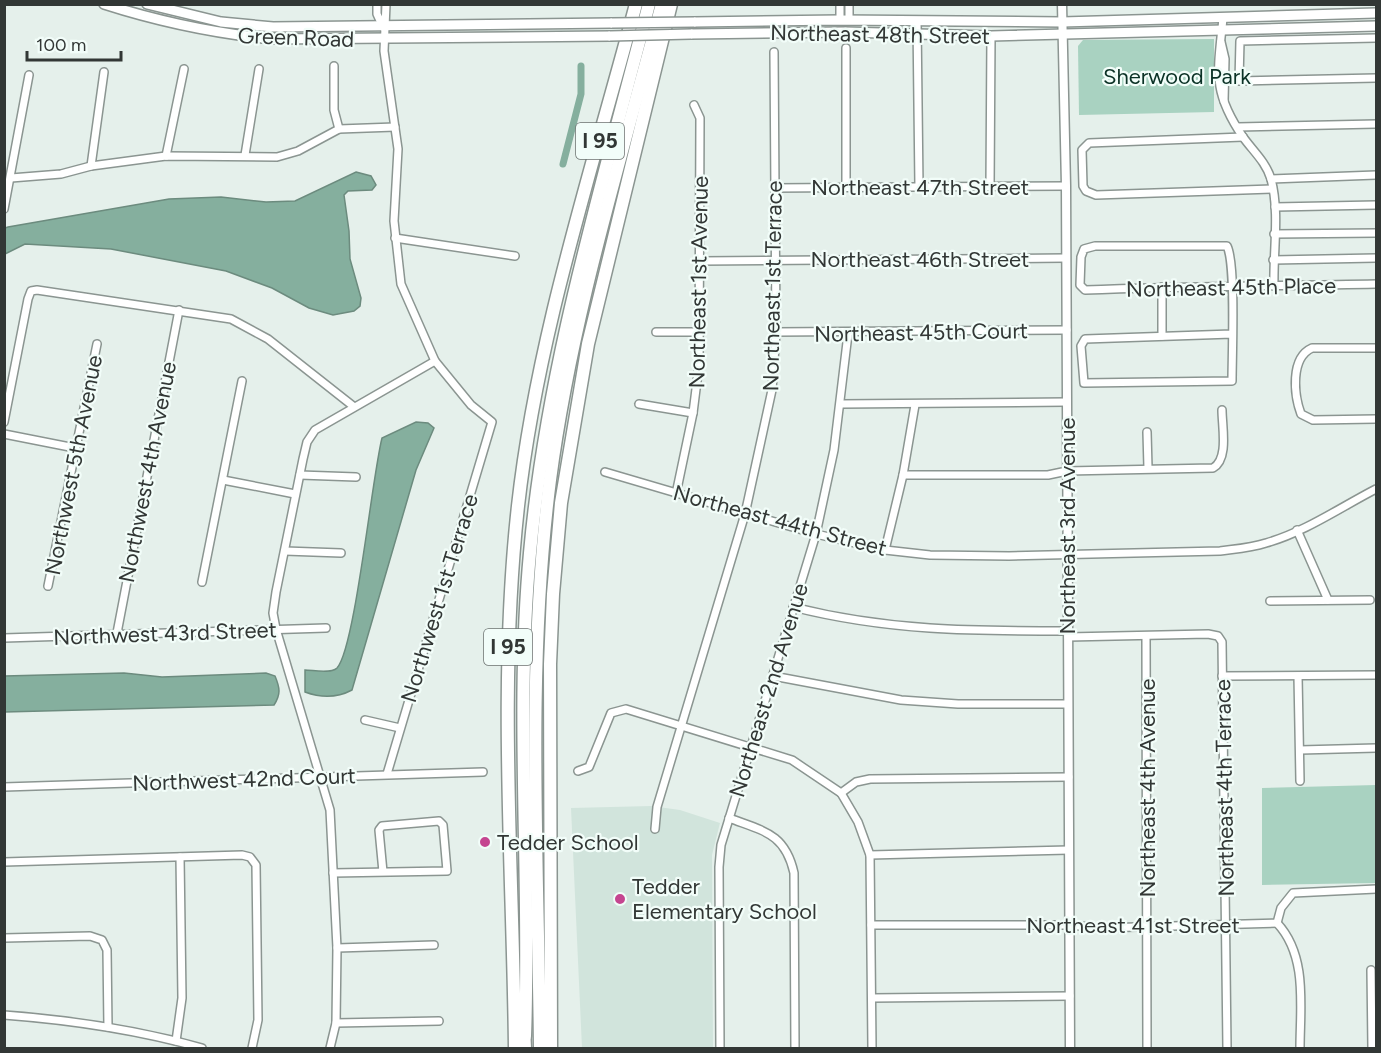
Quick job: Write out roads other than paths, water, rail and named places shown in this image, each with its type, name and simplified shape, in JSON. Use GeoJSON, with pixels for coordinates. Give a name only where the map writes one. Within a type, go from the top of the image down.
{"type":"FeatureCollection","features":[{"type":"Feature","properties":{"kind":"highway","name":"I 95"},"geometry":{"type":"LineString","coordinates":[[515,1048],[508,727],[511,576],[529,428],[563,278],[636,4]]}},
{"type":"Feature","properties":{"kind":"highway"},"geometry":{"type":"LineString","coordinates":[[525,1042],[524,657],[529,554],[537,486],[564,329],[649,4]]}},
{"type":"Feature","properties":{"kind":"highway"},"geometry":{"type":"LineString","coordinates":[[540,1048],[537,640],[545,526],[567,377],[585,299],[662,4]]}},
{"type":"Feature","properties":{"kind":"highway","name":"I 95"},"geometry":{"type":"LineString","coordinates":[[551,1048],[550,687],[556,548],[567,458],[588,344],[671,4]]}},
{"type":"Feature","properties":{"kind":"highway"},"geometry":{"type":"LineString","coordinates":[[525,1042],[518,819],[518,601],[529,485],[543,395],[563,307],[563,278]]}},
{"type":"Feature","properties":{"kind":"highway"},"geometry":{"type":"LineString","coordinates":[[537,640],[556,548]]}},
{"type":"Feature","properties":{"kind":"highway"},"geometry":{"type":"LineString","coordinates":[[551,997],[556,1048]]}},
{"type":"Feature","properties":{"kind":"highway"},"geometry":{"type":"LineString","coordinates":[[508,1048],[515,1022]]}},
{"type":"Feature","properties":{"kind":"main road","name":"Green Road"},"geometry":{"type":"LineString","coordinates":[[104,4],[160,22],[219,34],[271,39],[384,39]]}},
{"type":"Feature","properties":{"kind":"main road","name":"Green Road"},"geometry":{"type":"LineString","coordinates":[[147,4],[231,23],[273,27],[384,27]]}},
{"type":"Feature","properties":{"kind":"main road","name":"Northeast 48th Street"},"geometry":{"type":"LineString","coordinates":[[384,27],[845,20],[1062,22],[1377,14]]}},
{"type":"Feature","properties":{"kind":"main road"},"geometry":{"type":"LineString","coordinates":[[1179,32],[1206,18]]}},
{"type":"Feature","properties":{"kind":"main road","name":"Northeast 48th Street"},"geometry":{"type":"LineString","coordinates":[[384,39],[691,34],[917,33],[991,36],[1377,26]]}},
{"type":"Feature","properties":{"kind":"street"},"geometry":{"type":"LineString","coordinates":[[377,4],[377,14],[384,27]]}},
{"type":"Feature","properties":{"kind":"street"},"geometry":{"type":"LineString","coordinates":[[330,1048],[336,1023],[337,948],[330,810],[273,613],[307,442],[315,430],[435,361],[401,284],[395,238],[398,172],[395,127],[387,85],[384,39],[386,4]]}},
{"type":"Feature","properties":{"kind":"street"},"geometry":{"type":"LineString","coordinates":[[840,4],[845,20]]}},
{"type":"Feature","properties":{"kind":"street"},"geometry":{"type":"LineString","coordinates":[[845,20],[849,4]]}},
{"type":"Feature","properties":{"kind":"street","name":"Northeast 3rd Avenue"},"geometry":{"type":"LineString","coordinates":[[1062,4],[1066,186],[1070,1048]]}},
{"type":"Feature","properties":{"kind":"street"},"geometry":{"type":"LineString","coordinates":[[1223,18],[1218,50],[1218,82],[1223,104],[1243,137],[1262,160],[1271,179],[1275,207],[1274,286]]}},
{"type":"Feature","properties":{"kind":"street"},"geometry":{"type":"LineString","coordinates":[[917,21],[919,187]]}},
{"type":"Feature","properties":{"kind":"street"},"geometry":{"type":"LineString","coordinates":[[990,186],[991,36]]}},
{"type":"Feature","properties":{"kind":"street"},"geometry":{"type":"LineString","coordinates":[[1377,38],[1239,41],[1239,81],[1377,78]]}},
{"type":"Feature","properties":{"kind":"street"},"geometry":{"type":"LineString","coordinates":[[846,48],[846,187]]}},
{"type":"Feature","properties":{"kind":"street","name":"Northeast 1st Terrace"},"geometry":{"type":"LineString","coordinates":[[655,829],[657,807],[683,727],[745,514],[772,390],[776,332],[774,52]]}},
{"type":"Feature","properties":{"kind":"street"},"geometry":{"type":"LineString","coordinates":[[334,66],[334,110],[339,129]]}},
{"type":"Feature","properties":{"kind":"street"},"geometry":{"type":"LineString","coordinates":[[166,156],[184,69]]}},
{"type":"Feature","properties":{"kind":"street"},"geometry":{"type":"LineString","coordinates":[[245,155],[259,69]]}},
{"type":"Feature","properties":{"kind":"street"},"geometry":{"type":"LineString","coordinates":[[91,166],[105,72]]}},
{"type":"Feature","properties":{"kind":"street"},"geometry":{"type":"LineString","coordinates":[[4,209],[29,75]]}},
{"type":"Feature","properties":{"kind":"street","name":"Northeast 1st Avenue"},"geometry":{"type":"LineString","coordinates":[[676,494],[693,413],[701,332],[700,118],[694,105]]}},
{"type":"Feature","properties":{"kind":"street"},"geometry":{"type":"LineString","coordinates":[[1238,127],[1377,124]]}},
{"type":"Feature","properties":{"kind":"street"},"geometry":{"type":"LineString","coordinates":[[11,178],[61,174],[91,166],[166,156],[277,157],[298,151],[339,129],[395,127]]}},
{"type":"Feature","properties":{"kind":"street"},"geometry":{"type":"LineString","coordinates":[[1243,137],[1089,143],[1082,150],[1083,186],[1086,191],[1096,195],[1272,189]]}},
{"type":"Feature","properties":{"kind":"street"},"geometry":{"type":"LineString","coordinates":[[1271,179],[1377,175]]}},
{"type":"Feature","properties":{"kind":"street","name":"Northeast 47th Street"},"geometry":{"type":"LineString","coordinates":[[775,188],[1066,186]]}},
{"type":"Feature","properties":{"kind":"street"},"geometry":{"type":"LineString","coordinates":[[1275,207],[1377,205]]}},
{"type":"Feature","properties":{"kind":"street"},"geometry":{"type":"LineString","coordinates":[[1274,234],[1377,233]]}},
{"type":"Feature","properties":{"kind":"street"},"geometry":{"type":"LineString","coordinates":[[395,238],[515,256]]}},
{"type":"Feature","properties":{"kind":"street","name":"Northeast 45th Place"},"geometry":{"type":"LineString","coordinates":[[1231,286],[1231,254],[1227,246],[1095,246],[1084,249],[1081,257],[1080,285],[1085,290],[1377,284]]}},
{"type":"Feature","properties":{"kind":"street","name":"Northeast 46th Street"},"geometry":{"type":"LineString","coordinates":[[701,261],[1066,258]]}},
{"type":"Feature","properties":{"kind":"street"},"geometry":{"type":"LineString","coordinates":[[1274,260],[1377,258]]}},
{"type":"Feature","properties":{"kind":"street"},"geometry":{"type":"LineString","coordinates":[[1231,286],[1232,334],[1232,381],[1084,383],[1081,346],[1085,339],[1232,334]]}},
{"type":"Feature","properties":{"kind":"street"},"geometry":{"type":"LineString","coordinates":[[1161,336],[1162,287]]}},
{"type":"Feature","properties":{"kind":"street"},"geometry":{"type":"LineString","coordinates":[[4,422],[31,291],[37,290],[231,319],[252,329],[354,406]]}},
{"type":"Feature","properties":{"kind":"street","name":"Northwest 4th Avenue"},"geometry":{"type":"LineString","coordinates":[[117,633],[179,310]]}},
{"type":"Feature","properties":{"kind":"street","name":"Northeast 45th Court"},"geometry":{"type":"LineString","coordinates":[[776,332],[848,334],[1067,330]]}},
{"type":"Feature","properties":{"kind":"street"},"geometry":{"type":"LineString","coordinates":[[656,332],[701,332]]}},
{"type":"Feature","properties":{"kind":"street","name":"Northeast 2nd Avenue"},"geometry":{"type":"LineString","coordinates":[[720,1048],[719,867],[729,818],[816,534],[841,404],[848,334]]}},
{"type":"Feature","properties":{"kind":"street","name":"Northwest 5th Avenue"},"geometry":{"type":"LineString","coordinates":[[48,586],[97,344]]}},
{"type":"Feature","properties":{"kind":"street"},"geometry":{"type":"LineString","coordinates":[[1377,348],[1312,348],[1304,352],[1297,361],[1297,403],[1301,414],[1313,420],[1377,419]]}},
{"type":"Feature","properties":{"kind":"street","name":"Northwest 1st Terrace"},"geometry":{"type":"LineString","coordinates":[[387,774],[492,422],[471,405],[435,361]]}},
{"type":"Feature","properties":{"kind":"street"},"geometry":{"type":"LineString","coordinates":[[202,582],[242,381]]}},
{"type":"Feature","properties":{"kind":"street"},"geometry":{"type":"LineString","coordinates":[[841,404],[1066,402]]}},
{"type":"Feature","properties":{"kind":"street"},"geometry":{"type":"LineString","coordinates":[[639,404],[693,413]]}},
{"type":"Feature","properties":{"kind":"street"},"geometry":{"type":"LineString","coordinates":[[885,550],[903,476],[915,405]]}},
{"type":"Feature","properties":{"kind":"street"},"geometry":{"type":"LineString","coordinates":[[903,476],[1048,475],[1067,471],[1213,468],[1220,464],[1222,457],[1222,410]]}},
{"type":"Feature","properties":{"kind":"street"},"geometry":{"type":"LineString","coordinates":[[1147,432],[1148,468]]}},
{"type":"Feature","properties":{"kind":"street"},"geometry":{"type":"LineString","coordinates":[[4,434],[75,447]]}},
{"type":"Feature","properties":{"kind":"street","name":"Northeast 44th Street"},"geometry":{"type":"LineString","coordinates":[[605,472],[816,534],[885,550],[953,555],[1220,551],[1268,543],[1377,489]]}},
{"type":"Feature","properties":{"kind":"street"},"geometry":{"type":"LineString","coordinates":[[300,475],[356,477]]}},
{"type":"Feature","properties":{"kind":"street"},"geometry":{"type":"LineString","coordinates":[[222,480],[295,494]]}},
{"type":"Feature","properties":{"kind":"street"},"geometry":{"type":"LineString","coordinates":[[1297,530],[1328,600]]}},
{"type":"Feature","properties":{"kind":"street"},"geometry":{"type":"LineString","coordinates":[[285,551],[341,553]]}},
{"type":"Feature","properties":{"kind":"street"},"geometry":{"type":"LineString","coordinates":[[1270,601],[1370,600]]}},
{"type":"Feature","properties":{"kind":"street"},"geometry":{"type":"LineString","coordinates":[[793,607],[880,624],[955,632],[1146,636]]}},
{"type":"Feature","properties":{"kind":"street","name":"Northwest 43rd Street"},"geometry":{"type":"LineString","coordinates":[[4,638],[326,628]]}},
{"type":"Feature","properties":{"kind":"street","name":"Northeast 4th Terrace"},"geometry":{"type":"LineString","coordinates":[[1146,636],[1208,634],[1218,636],[1222,642],[1227,1048]]}},
{"type":"Feature","properties":{"kind":"street","name":"Northeast 4th Avenue"},"geometry":{"type":"LineString","coordinates":[[1146,636],[1147,1048]]}},
{"type":"Feature","properties":{"kind":"street"},"geometry":{"type":"LineString","coordinates":[[1222,676],[1377,675]]}},
{"type":"Feature","properties":{"kind":"street"},"geometry":{"type":"LineString","coordinates":[[773,676],[901,700],[958,704],[1068,704]]}},
{"type":"Feature","properties":{"kind":"street"},"geometry":{"type":"LineString","coordinates":[[1298,676],[1300,781]]}},
{"type":"Feature","properties":{"kind":"street"},"geometry":{"type":"LineString","coordinates":[[578,771],[589,767],[610,713],[626,710],[792,760],[842,793],[858,822],[870,855],[872,1048]]}},
{"type":"Feature","properties":{"kind":"street"},"geometry":{"type":"LineString","coordinates":[[365,720],[400,728]]}},
{"type":"Feature","properties":{"kind":"street"},"geometry":{"type":"LineString","coordinates":[[1300,750],[1377,748]]}},
{"type":"Feature","properties":{"kind":"street","name":"Northwest 42nd Court"},"geometry":{"type":"LineString","coordinates":[[4,787],[483,772]]}},
{"type":"Feature","properties":{"kind":"street"},"geometry":{"type":"LineString","coordinates":[[842,793],[856,782],[870,779],[1069,777]]}},
{"type":"Feature","properties":{"kind":"street"},"geometry":{"type":"LineString","coordinates":[[729,818],[777,838],[790,857],[794,873],[795,1048]]}},
{"type":"Feature","properties":{"kind":"street"},"geometry":{"type":"LineString","coordinates":[[333,873],[447,871],[443,825],[439,821],[382,826],[379,831],[383,872]]}},
{"type":"Feature","properties":{"kind":"street"},"geometry":{"type":"LineString","coordinates":[[870,855],[1069,850]]}},
{"type":"Feature","properties":{"kind":"street"},"geometry":{"type":"LineString","coordinates":[[4,862],[242,855],[250,857],[256,865],[258,1020],[252,1048]]}},
{"type":"Feature","properties":{"kind":"street"},"geometry":{"type":"LineString","coordinates":[[176,1041],[182,998],[180,857]]}},
{"type":"Feature","properties":{"kind":"street"},"geometry":{"type":"LineString","coordinates":[[1300,1048],[1299,972],[1290,941],[1277,923],[1281,908],[1293,893],[1377,889]]}},
{"type":"Feature","properties":{"kind":"street","name":"Northeast 41st Street"},"geometry":{"type":"LineString","coordinates":[[871,925],[1147,927],[1277,923]]}},
{"type":"Feature","properties":{"kind":"street"},"geometry":{"type":"LineString","coordinates":[[4,938],[90,936],[102,940],[107,951],[108,1027]]}},
{"type":"Feature","properties":{"kind":"street"},"geometry":{"type":"LineString","coordinates":[[337,948],[434,945]]}},
{"type":"Feature","properties":{"kind":"street"},"geometry":{"type":"LineString","coordinates":[[1371,970],[1372,1048]]}},
{"type":"Feature","properties":{"kind":"street"},"geometry":{"type":"LineString","coordinates":[[872,998],[1070,996]]}},
{"type":"Feature","properties":{"kind":"street"},"geometry":{"type":"LineString","coordinates":[[4,1015],[53,1018],[108,1027],[202,1048]]}},
{"type":"Feature","properties":{"kind":"street"},"geometry":{"type":"LineString","coordinates":[[336,1023],[439,1021]]}},
{"type":"Feature","properties":{"kind":"waterway"},"geometry":{"type":"LineString","coordinates":[[563,164],[581,94],[581,66]]}},
{"type":"Feature","properties":{"kind":"place","name":"Tedder School"},"geometry":{"type":"Point","coordinates":[485,842]}},
{"type":"Feature","properties":{"kind":"place","name":"Tedder Elementary School"},"geometry":{"type":"Point","coordinates":[620,899]}},
{"type":"Feature","properties":{"kind":"park label","name":"Sherwood Park"},"geometry":{"type":"Point","coordinates":[1177,76]}}]}
